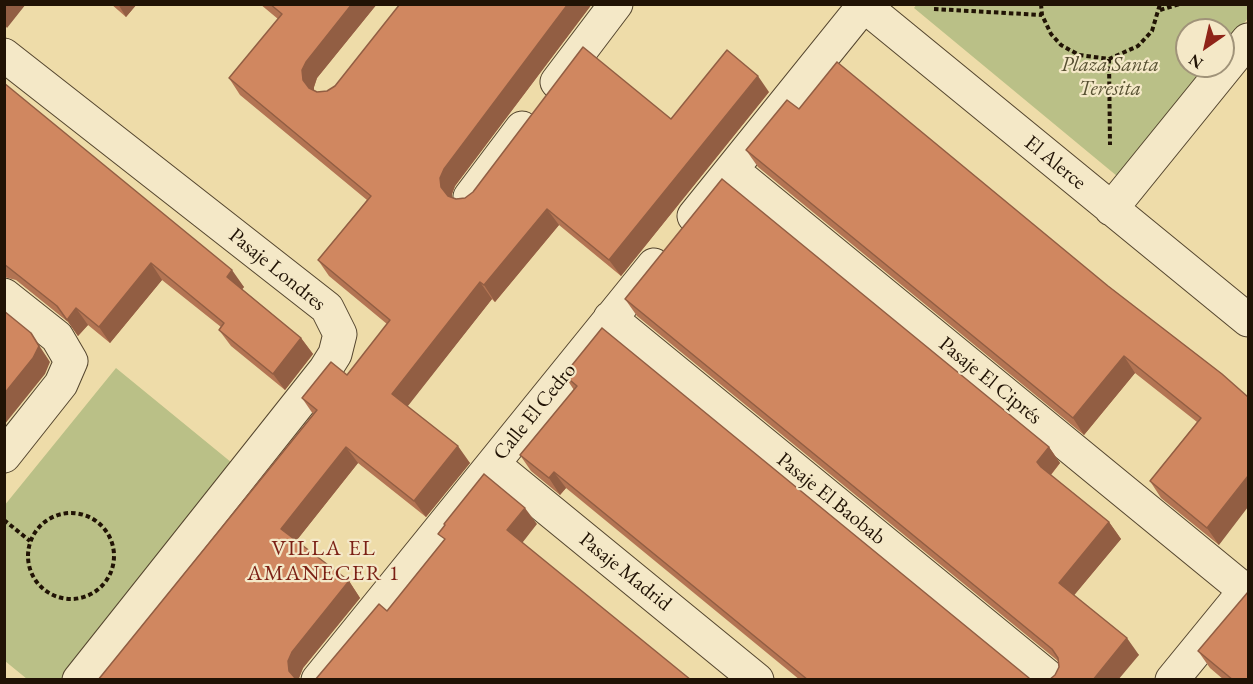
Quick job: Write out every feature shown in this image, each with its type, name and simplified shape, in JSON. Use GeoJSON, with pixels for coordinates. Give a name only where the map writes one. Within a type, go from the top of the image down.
{"type":"FeatureCollection","features":[{"type":"Feature","properties":{"kind":"street"},"geometry":{"type":"LineString","coordinates":[[470,197],[616,4]]}},
{"type":"Feature","properties":{"kind":"street","name":"Calle El Cedro"},"geometry":{"type":"LineString","coordinates":[[318,680],[863,5]]}},
{"type":"Feature","properties":{"kind":"street","name":"El Alerce"},"geometry":{"type":"LineString","coordinates":[[863,5],[1248,318]]}},
{"type":"Feature","properties":{"kind":"street"},"geometry":{"type":"LineString","coordinates":[[1111,208],[1248,40]]}},
{"type":"Feature","properties":{"kind":"street","name":"Pasaje Londres"},"geometry":{"type":"LineString","coordinates":[[4,55],[327,308],[340,334],[335,354],[325,370],[80,680]]}},
{"type":"Feature","properties":{"kind":"street","name":"Pasaje El Ciprés"},"geometry":{"type":"LineString","coordinates":[[732,170],[1248,590]]}},
{"type":"Feature","properties":{"kind":"street"},"geometry":{"type":"LineString","coordinates":[[4,295],[57,337],[71,361],[61,384],[4,456]]}},
{"type":"Feature","properties":{"kind":"street","name":"Pasaje El Baobab"},"geometry":{"type":"LineString","coordinates":[[610,318],[1052,680]]}},
{"type":"Feature","properties":{"kind":"street","name":"Pasaje Madrid"},"geometry":{"type":"LineString","coordinates":[[493,464],[757,680]]}},
{"type":"Feature","properties":{"kind":"street"},"geometry":{"type":"LineString","coordinates":[[1172,680],[1248,590]]}},
{"type":"Feature","properties":{"kind":"path"},"geometry":{"type":"LineString","coordinates":[[1041,4],[1042,15],[1051,34],[1060,45],[1079,55],[1109,59],[1138,46],[1152,31],[1160,7],[1180,4]]}},
{"type":"Feature","properties":{"kind":"path"},"geometry":{"type":"LineString","coordinates":[[863,5],[1042,15]]}},
{"type":"Feature","properties":{"kind":"path"},"geometry":{"type":"LineString","coordinates":[[1109,59],[1111,208]]}},
{"type":"Feature","properties":{"kind":"path"},"geometry":{"type":"LineString","coordinates":[[80,513],[94,519],[109,534],[114,546],[115,561],[110,576],[104,585],[92,595],[69,600],[61,599],[47,592],[35,581],[27,556],[30,541],[44,522],[57,515],[80,513]]}},
{"type":"Feature","properties":{"kind":"path"},"geometry":{"type":"LineString","coordinates":[[4,520],[30,541]]}},
{"type":"Feature","properties":{"kind":"green space","name":"Plaza Santa Teresita"},"geometry":{"type":"Polygon","coordinates":[[[917,4],[1248,4],[1248,18],[1235,35],[1235,18],[1175,18],[1175,78],[1203,78],[1123,181],[914,8],[917,4]]]}},
{"type":"Feature","properties":{"kind":"green space"},"geometry":{"type":"Polygon","coordinates":[[[116,368],[237,467],[65,679],[27,679],[5,661],[4,506],[116,368]]]}},
{"type":"Feature","properties":{"kind":"building"},"geometry":{"type":"Polygon","coordinates":[[[270,4],[352,4],[302,70],[303,80],[309,88],[317,92],[327,91],[335,86],[400,4],[568,4],[444,169],[440,178],[441,187],[448,196],[456,199],[465,198],[473,192],[583,47],[671,119],[727,50],[758,76],[609,260],[547,209],[484,285],[480,282],[392,394],[458,446],[414,501],[346,447],[281,529],[349,581],[292,652],[288,661],[289,671],[298,680],[98,680],[317,410],[302,398],[331,362],[347,375],[390,320],[318,260],[371,196],[229,78],[282,14],[270,4]]]}},
{"type":"Feature","properties":{"kind":"building"},"geometry":{"type":"Polygon","coordinates":[[[837,62],[1108,286],[1222,374],[1248,397],[1248,476],[1207,528],[1150,481],[1201,418],[1124,356],[1073,418],[746,150],[787,100],[799,109],[837,62]]]}},
{"type":"Feature","properties":{"kind":"building"},"geometry":{"type":"Polygon","coordinates":[[[4,83],[232,270],[227,277],[301,338],[273,374],[219,330],[224,323],[151,263],[99,327],[76,308],[67,320],[57,306],[4,264],[4,83]]]}},
{"type":"Feature","properties":{"kind":"building"},"geometry":{"type":"Polygon","coordinates":[[[722,179],[1049,447],[1037,462],[1041,467],[1109,522],[1059,583],[1127,638],[1093,680],[1049,680],[1059,667],[1058,658],[1052,649],[625,299],[722,179]]]}},
{"type":"Feature","properties":{"kind":"building"},"geometry":{"type":"Polygon","coordinates":[[[4,311],[31,333],[39,346],[33,358],[4,394],[4,311]]]}},
{"type":"Feature","properties":{"kind":"building"},"geometry":{"type":"Polygon","coordinates":[[[602,328],[1032,680],[808,680],[554,472],[549,478],[520,455],[577,386],[564,375],[602,328]]]}},
{"type":"Feature","properties":{"kind":"building"},"geometry":{"type":"Polygon","coordinates":[[[484,474],[525,508],[507,530],[691,680],[315,680],[379,604],[387,611],[445,539],[438,534],[444,524],[484,474]]]}},
{"type":"Feature","properties":{"kind":"building"},"geometry":{"type":"Polygon","coordinates":[[[1248,592],[1248,680],[1233,680],[1198,651],[1248,592]]]}},
{"type":"Feature","properties":{"kind":"district","name":"VILLA EL AMANECER 1"},"geometry":{"type":"Point","coordinates":[324,562]}}]}
